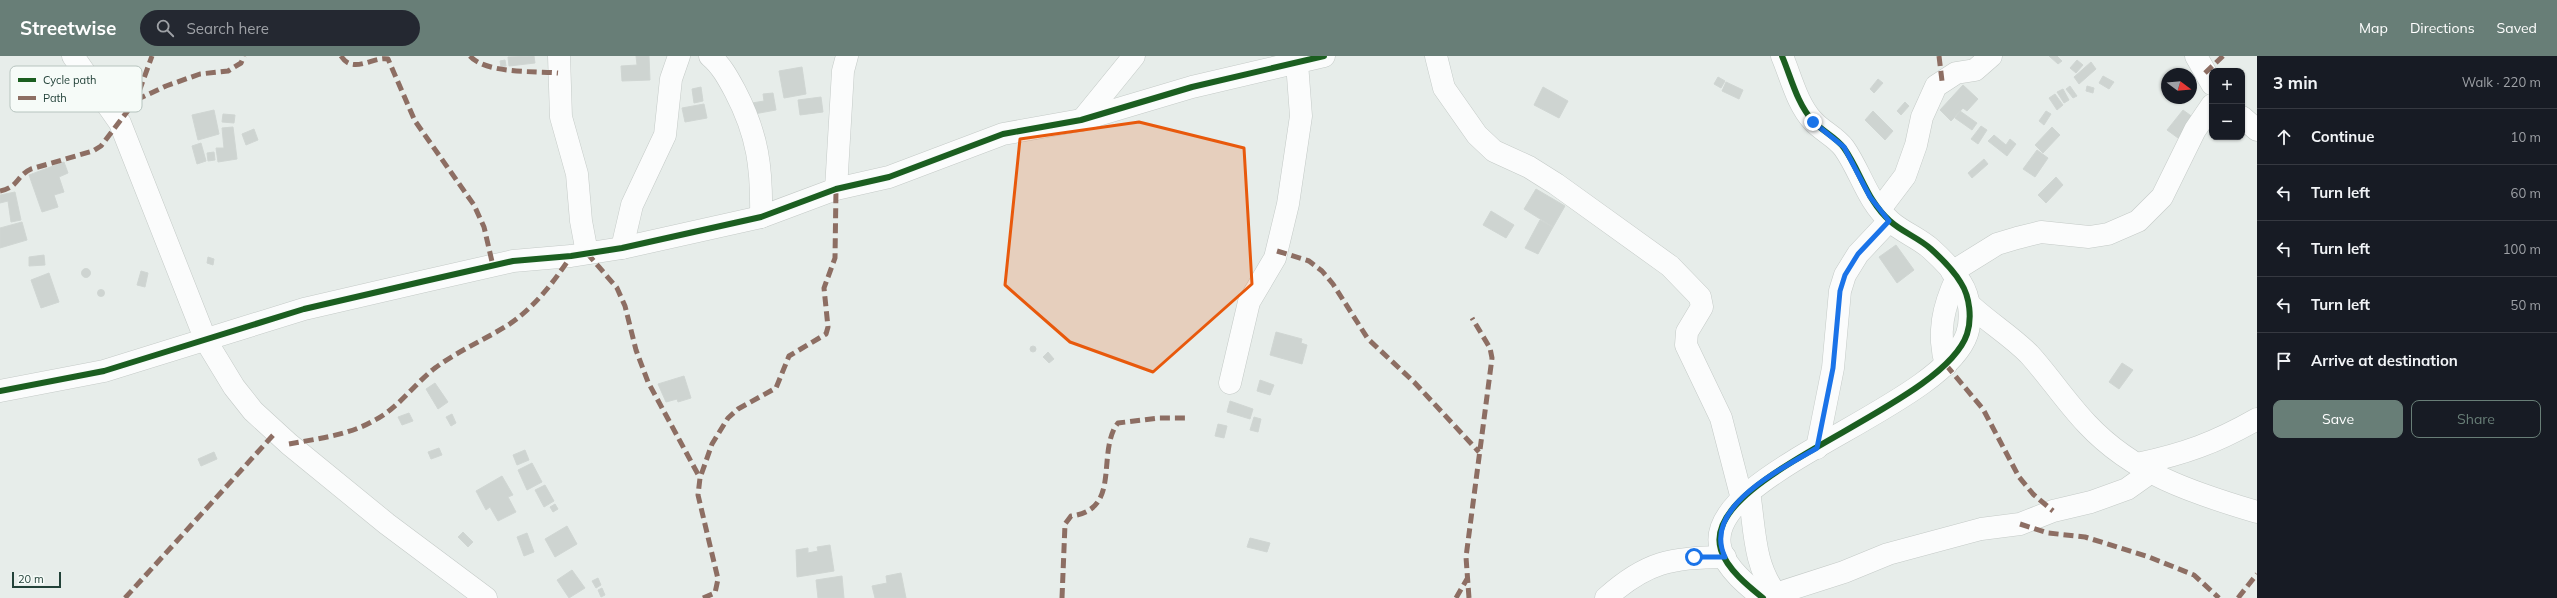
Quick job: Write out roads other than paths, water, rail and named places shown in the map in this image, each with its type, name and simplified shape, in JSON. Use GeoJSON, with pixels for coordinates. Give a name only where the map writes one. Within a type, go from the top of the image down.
{"type":"FeatureCollection","features":[{"type":"Feature","properties":{"kind":"street"},"geometry":{"type":"LineString","coordinates":[[73,56],[80,66]]}},
{"type":"Feature","properties":{"kind":"street"},"geometry":{"type":"LineString","coordinates":[[559,56],[561,117],[576,174],[581,221],[587,253]]}},
{"type":"Feature","properties":{"kind":"street"},"geometry":{"type":"LineString","coordinates":[[622,248],[632,205],[665,135],[671,79],[679,56]]}},
{"type":"Feature","properties":{"kind":"street"},"geometry":{"type":"LineString","coordinates":[[710,56],[726,75],[751,122],[762,172],[761,217]]}},
{"type":"Feature","properties":{"kind":"street"},"geometry":{"type":"LineString","coordinates":[[836,189],[843,71],[847,56]]}},
{"type":"Feature","properties":{"kind":"street"},"geometry":{"type":"LineString","coordinates":[[0,391],[104,372],[304,309],[425,281],[513,261],[622,248],[761,217],[836,189],[889,177],[1002,134],[1081,120],[1192,87],[1324,56]]}},
{"type":"Feature","properties":{"kind":"street"},"geometry":{"type":"LineString","coordinates":[[1436,56],[1444,88],[1477,135],[1494,151],[1529,166],[1556,184],[1670,266],[1700,297],[1702,307],[1687,332],[1686,345],[1721,418],[1746,495],[1758,557],[1764,575],[1768,597]]}},
{"type":"Feature","properties":{"kind":"street"},"geometry":{"type":"LineString","coordinates":[[1768,597],[1739,576],[1725,557],[1721,549],[1720,534],[1726,518],[1746,495],[1765,478],[1917,389],[1946,365],[1958,352],[1966,336],[1970,323],[1968,304],[1962,284],[1930,248],[1884,215],[1870,197],[1844,147],[1813,122],[1805,110],[1782,56]]}},
{"type":"Feature","properties":{"kind":"street"},"geometry":{"type":"LineString","coordinates":[[1817,448],[1833,368],[1841,286],[1845,275],[1884,215],[1905,176],[1914,152],[1922,117],[1936,86],[1956,73],[1975,70],[1991,56]]}},
{"type":"Feature","properties":{"kind":"street"},"geometry":{"type":"LineString","coordinates":[[2196,56],[2209,79]]}},
{"type":"Feature","properties":{"kind":"street"},"geometry":{"type":"LineString","coordinates":[[1081,120],[1132,58]]}},
{"type":"Feature","properties":{"kind":"street"},"geometry":{"type":"LineString","coordinates":[[1230,383],[1249,302],[1275,258],[1288,204],[1301,116],[1297,63]]}},
{"type":"Feature","properties":{"kind":"street"},"geometry":{"type":"LineString","coordinates":[[1946,365],[1941,341],[1941,324],[1943,311],[1954,275],[1997,244],[2017,238],[2041,232],[2089,237],[2108,234],[2138,221],[2162,197],[2195,130],[2209,109]]}},
{"type":"Feature","properties":{"kind":"street"},"geometry":{"type":"LineString","coordinates":[[112,112],[120,124],[206,341],[234,387],[253,411],[275,433],[387,524],[486,598]]}},
{"type":"Feature","properties":{"kind":"street"},"geometry":{"type":"LineString","coordinates":[[2245,120],[2257,130]]}},
{"type":"Feature","properties":{"kind":"street"},"geometry":{"type":"LineString","coordinates":[[1968,304],[1989,323],[2010,336],[2029,355],[2087,424],[2112,448],[2180,488],[2257,512]]}},
{"type":"Feature","properties":{"kind":"street"},"geometry":{"type":"LineString","coordinates":[[1768,597],[1888,554],[1981,529],[2020,524],[2053,511],[2092,502],[2127,489],[2144,468],[2223,438],[2257,418]]}},
{"type":"Feature","properties":{"kind":"street"},"geometry":{"type":"LineString","coordinates":[[1606,598],[1626,580],[1646,568],[1694,557],[1725,557]]}}]}
